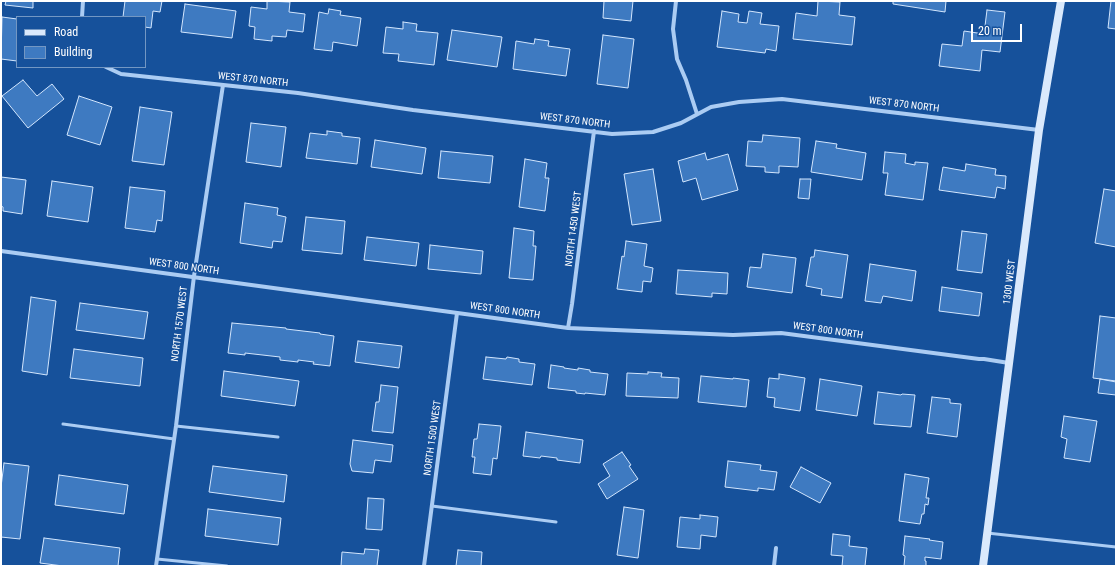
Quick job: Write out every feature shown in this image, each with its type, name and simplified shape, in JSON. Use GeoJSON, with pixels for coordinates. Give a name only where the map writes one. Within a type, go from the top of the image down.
{"type":"FeatureCollection","features":[{"type":"Feature","properties":{"kind":"street"},"geometry":{"type":"LineString","coordinates":[[82,16],[83,1]]}},
{"type":"Feature","properties":{"kind":"street"},"geometry":{"type":"LineString","coordinates":[[676,1],[672,29],[677,59],[686,80],[697,114]]}},
{"type":"Feature","properties":{"kind":"street","name":"1300 WEST"},"geometry":{"type":"LineString","coordinates":[[983,566],[1039,130],[1061,1]]}},
{"type":"Feature","properties":{"kind":"street","name":"WEST 870 NORTH"},"geometry":{"type":"LineString","coordinates":[[108,68],[121,74],[298,93],[413,110],[612,134],[653,132],[681,123],[711,107],[739,102],[782,99],[1039,130]]}},
{"type":"Feature","properties":{"kind":"street","name":"NORTH 1570 WEST"},"geometry":{"type":"LineString","coordinates":[[156,566],[176,426],[194,276],[223,85]]}},
{"type":"Feature","properties":{"kind":"street","name":"NORTH 1450 WEST"},"geometry":{"type":"LineString","coordinates":[[568,328],[594,131]]}},
{"type":"Feature","properties":{"kind":"street","name":"WEST 800 NORTH"},"geometry":{"type":"LineString","coordinates":[[1,251],[568,328],[733,335],[781,332],[1009,363]]}},
{"type":"Feature","properties":{"kind":"street","name":"NORTH 1500 WEST"},"geometry":{"type":"LineString","coordinates":[[424,566],[457,313]]}},
{"type":"Feature","properties":{"kind":"street"},"geometry":{"type":"LineString","coordinates":[[774,566],[776,548]]}},
{"type":"Feature","properties":{"kind":"lane"},"geometry":{"type":"LineString","coordinates":[[63,424],[174,439]]}},
{"type":"Feature","properties":{"kind":"lane"},"geometry":{"type":"LineString","coordinates":[[176,426],[278,437]]}},
{"type":"Feature","properties":{"kind":"lane"},"geometry":{"type":"LineString","coordinates":[[432,506],[556,522]]}},
{"type":"Feature","properties":{"kind":"lane"},"geometry":{"type":"LineString","coordinates":[[987,533],[1116,547]]}},
{"type":"Feature","properties":{"kind":"lane"},"geometry":{"type":"LineString","coordinates":[[157,559],[227,566]]}},
{"type":"Feature","properties":{"kind":"building"},"geometry":{"type":"Polygon","coordinates":[[[6,1],[33,1],[33,8],[5,5],[6,1]]]}},
{"type":"Feature","properties":{"kind":"building"},"geometry":{"type":"Polygon","coordinates":[[[125,1],[162,1],[160,12],[153,11],[151,28],[146,27],[146,16],[123,16],[125,1]]]}},
{"type":"Feature","properties":{"kind":"building"},"geometry":{"type":"Polygon","coordinates":[[[267,1],[290,2],[289,12],[305,14],[303,32],[287,30],[286,37],[272,36],[272,41],[254,39],[255,27],[249,26],[251,7],[267,9],[267,1]]]}},
{"type":"Feature","properties":{"kind":"building"},"geometry":{"type":"Polygon","coordinates":[[[604,1],[633,1],[631,21],[603,18],[604,1]]]}},
{"type":"Feature","properties":{"kind":"building"},"geometry":{"type":"Polygon","coordinates":[[[818,1],[840,2],[839,15],[855,17],[852,45],[793,39],[796,13],[817,16],[818,1]]]}},
{"type":"Feature","properties":{"kind":"building"},"geometry":{"type":"Polygon","coordinates":[[[893,1],[946,1],[945,12],[893,4],[893,1]]]}},
{"type":"Feature","properties":{"kind":"building"},"geometry":{"type":"Polygon","coordinates":[[[1111,1],[1116,1],[1116,29],[1108,28],[1111,1]]]}},
{"type":"Feature","properties":{"kind":"building"},"geometry":{"type":"Polygon","coordinates":[[[185,4],[236,11],[232,38],[181,32],[185,4]]]}},
{"type":"Feature","properties":{"kind":"building"},"geometry":{"type":"Polygon","coordinates":[[[329,9],[341,11],[340,15],[361,18],[357,46],[333,42],[332,51],[314,49],[319,12],[328,14],[329,9]]]}},
{"type":"Feature","properties":{"kind":"building"},"geometry":{"type":"Polygon","coordinates":[[[987,10],[1005,12],[1000,52],[982,50],[980,71],[939,66],[942,44],[962,46],[964,31],[984,34],[987,10]]]}},
{"type":"Feature","properties":{"kind":"building"},"geometry":{"type":"Polygon","coordinates":[[[722,11],[739,14],[738,22],[747,23],[749,11],[762,13],[760,24],[779,26],[776,51],[766,49],[765,53],[717,47],[722,11]]]}},
{"type":"Feature","properties":{"kind":"building"},"geometry":{"type":"Polygon","coordinates":[[[2,17],[16,19],[16,61],[1,59],[2,17]]]}},
{"type":"Feature","properties":{"kind":"building"},"geometry":{"type":"Polygon","coordinates":[[[403,22],[417,24],[416,31],[438,33],[434,65],[398,61],[399,54],[383,53],[386,27],[403,29],[403,22]]]}},
{"type":"Feature","properties":{"kind":"building"},"geometry":{"type":"Polygon","coordinates":[[[452,30],[502,37],[497,67],[447,60],[452,30]]]}},
{"type":"Feature","properties":{"kind":"building"},"geometry":{"type":"Polygon","coordinates":[[[603,35],[634,39],[628,88],[597,84],[603,35]]]}},
{"type":"Feature","properties":{"kind":"building"},"geometry":{"type":"Polygon","coordinates":[[[535,39],[549,41],[548,46],[570,49],[566,76],[513,69],[516,41],[534,44],[535,39]]]}},
{"type":"Feature","properties":{"kind":"building"},"geometry":{"type":"Polygon","coordinates":[[[23,80],[37,96],[52,84],[64,99],[28,128],[2,96],[23,80]]]}},
{"type":"Feature","properties":{"kind":"building"},"geometry":{"type":"Polygon","coordinates":[[[79,96],[112,107],[100,145],[67,135],[79,96]]]}},
{"type":"Feature","properties":{"kind":"building"},"geometry":{"type":"Polygon","coordinates":[[[140,107],[172,112],[164,165],[132,161],[140,107]]]}},
{"type":"Feature","properties":{"kind":"building"},"geometry":{"type":"Polygon","coordinates":[[[251,123],[286,127],[281,167],[246,162],[251,123]]]}},
{"type":"Feature","properties":{"kind":"building"},"geometry":{"type":"Polygon","coordinates":[[[327,131],[342,133],[342,136],[360,138],[357,164],[306,158],[310,133],[327,135],[327,131]]]}},
{"type":"Feature","properties":{"kind":"building"},"geometry":{"type":"Polygon","coordinates":[[[763,135],[800,138],[798,167],[779,166],[779,173],[765,172],[765,167],[746,166],[748,141],[762,142],[763,135]]]}},
{"type":"Feature","properties":{"kind":"building"},"geometry":{"type":"Polygon","coordinates":[[[375,140],[426,148],[422,174],[371,167],[375,140]]]}},
{"type":"Feature","properties":{"kind":"building"},"geometry":{"type":"Polygon","coordinates":[[[816,141],[837,144],[836,148],[866,153],[862,180],[811,172],[816,141]]]}},
{"type":"Feature","properties":{"kind":"building"},"geometry":{"type":"Polygon","coordinates":[[[441,151],[493,156],[490,183],[438,178],[441,151]]]}},
{"type":"Feature","properties":{"kind":"building"},"geometry":{"type":"Polygon","coordinates":[[[885,152],[906,154],[905,163],[915,165],[915,162],[928,163],[923,200],[885,195],[888,173],[883,173],[885,152]]]}},
{"type":"Feature","properties":{"kind":"building"},"geometry":{"type":"Polygon","coordinates":[[[705,153],[707,160],[728,154],[738,190],[702,200],[696,178],[683,182],[678,161],[705,153]]]}},
{"type":"Feature","properties":{"kind":"building"},"geometry":{"type":"Polygon","coordinates":[[[525,159],[547,163],[545,178],[549,178],[545,211],[519,207],[525,159]]]}},
{"type":"Feature","properties":{"kind":"building"},"geometry":{"type":"Polygon","coordinates":[[[966,164],[996,169],[995,175],[1006,176],[1005,189],[997,187],[995,198],[939,190],[943,167],[965,171],[966,164]]]}},
{"type":"Feature","properties":{"kind":"building"},"geometry":{"type":"Polygon","coordinates":[[[653,169],[661,221],[632,225],[624,174],[653,169]]]}},
{"type":"Feature","properties":{"kind":"building"},"geometry":{"type":"Polygon","coordinates":[[[1,177],[26,180],[22,214],[3,211],[3,207],[1,206],[1,177]]]}},
{"type":"Feature","properties":{"kind":"building"},"geometry":{"type":"Polygon","coordinates":[[[800,179],[811,179],[809,199],[798,198],[800,179]]]}},
{"type":"Feature","properties":{"kind":"building"},"geometry":{"type":"Polygon","coordinates":[[[52,181],[93,187],[88,222],[47,216],[52,181]]]}},
{"type":"Feature","properties":{"kind":"building"},"geometry":{"type":"Polygon","coordinates":[[[130,187],[165,191],[162,221],[157,220],[155,232],[125,228],[130,187]]]}},
{"type":"Feature","properties":{"kind":"building"},"geometry":{"type":"Polygon","coordinates":[[[1104,189],[1116,191],[1116,247],[1095,243],[1104,189]]]}},
{"type":"Feature","properties":{"kind":"building"},"geometry":{"type":"Polygon","coordinates":[[[245,203],[278,208],[277,215],[286,217],[282,242],[273,241],[272,248],[240,243],[245,203]]]}},
{"type":"Feature","properties":{"kind":"building"},"geometry":{"type":"Polygon","coordinates":[[[306,217],[345,221],[342,254],[302,250],[306,217]]]}},
{"type":"Feature","properties":{"kind":"building"},"geometry":{"type":"Polygon","coordinates":[[[514,228],[534,231],[533,246],[536,246],[533,280],[509,278],[514,228]]]}},
{"type":"Feature","properties":{"kind":"building"},"geometry":{"type":"Polygon","coordinates":[[[962,231],[987,234],[982,273],[957,270],[962,231]]]}},
{"type":"Feature","properties":{"kind":"building"},"geometry":{"type":"Polygon","coordinates":[[[367,237],[419,243],[416,266],[364,260],[367,237]]]}},
{"type":"Feature","properties":{"kind":"building"},"geometry":{"type":"Polygon","coordinates":[[[626,241],[647,244],[644,266],[653,268],[651,282],[643,281],[642,292],[617,289],[626,241]]]}},
{"type":"Feature","properties":{"kind":"building"},"geometry":{"type":"Polygon","coordinates":[[[430,245],[483,251],[481,274],[428,269],[430,245]]]}},
{"type":"Feature","properties":{"kind":"building"},"geometry":{"type":"Polygon","coordinates":[[[815,250],[848,255],[842,298],[821,295],[822,289],[806,286],[811,257],[814,257],[815,250]]]}},
{"type":"Feature","properties":{"kind":"building"},"geometry":{"type":"Polygon","coordinates":[[[763,254],[796,258],[792,293],[747,287],[750,267],[761,268],[763,254]]]}},
{"type":"Feature","properties":{"kind":"building"},"geometry":{"type":"Polygon","coordinates":[[[870,264],[916,271],[912,301],[883,296],[881,303],[865,301],[870,264]]]}},
{"type":"Feature","properties":{"kind":"building"},"geometry":{"type":"Polygon","coordinates":[[[678,270],[728,273],[727,294],[712,293],[712,297],[676,294],[678,270]]]}},
{"type":"Feature","properties":{"kind":"building"},"geometry":{"type":"Polygon","coordinates":[[[942,287],[982,293],[979,316],[939,311],[942,287]]]}},
{"type":"Feature","properties":{"kind":"building"},"geometry":{"type":"Polygon","coordinates":[[[31,297],[56,301],[47,375],[22,371],[31,297]]]}},
{"type":"Feature","properties":{"kind":"building"},"geometry":{"type":"Polygon","coordinates":[[[80,303],[148,312],[144,339],[76,330],[80,303]]]}},
{"type":"Feature","properties":{"kind":"building"},"geometry":{"type":"Polygon","coordinates":[[[1100,316],[1116,318],[1116,381],[1093,378],[1100,316]]]}},
{"type":"Feature","properties":{"kind":"building"},"geometry":{"type":"Polygon","coordinates":[[[232,323],[286,328],[334,336],[330,366],[298,360],[298,362],[280,360],[280,357],[245,353],[245,355],[228,353],[232,323]]]}},
{"type":"Feature","properties":{"kind":"building"},"geometry":{"type":"Polygon","coordinates":[[[358,341],[402,346],[399,368],[355,362],[358,341]]]}},
{"type":"Feature","properties":{"kind":"building"},"geometry":{"type":"Polygon","coordinates":[[[74,349],[143,358],[140,386],[70,378],[74,349]]]}},
{"type":"Feature","properties":{"kind":"building"},"geometry":{"type":"Polygon","coordinates":[[[486,357],[506,359],[507,357],[519,359],[519,362],[535,364],[532,385],[483,379],[486,357]]]}},
{"type":"Feature","properties":{"kind":"building"},"geometry":{"type":"Polygon","coordinates":[[[551,365],[578,370],[578,368],[590,370],[590,372],[608,374],[605,395],[576,393],[576,391],[548,388],[551,365]]]}},
{"type":"Feature","properties":{"kind":"building"},"geometry":{"type":"Polygon","coordinates":[[[224,371],[299,381],[295,406],[221,396],[224,371]]]}},
{"type":"Feature","properties":{"kind":"building"},"geometry":{"type":"Polygon","coordinates":[[[648,372],[662,373],[661,377],[679,378],[678,398],[626,396],[627,373],[648,374],[648,372]]]}},
{"type":"Feature","properties":{"kind":"building"},"geometry":{"type":"Polygon","coordinates":[[[779,374],[805,378],[800,411],[774,407],[775,398],[767,397],[769,378],[779,379],[779,374]]]}},
{"type":"Feature","properties":{"kind":"building"},"geometry":{"type":"Polygon","coordinates":[[[701,376],[749,380],[746,407],[698,402],[701,376]]]}},
{"type":"Feature","properties":{"kind":"building"},"geometry":{"type":"Polygon","coordinates":[[[820,379],[862,386],[857,416],[816,410],[820,379]]]}},
{"type":"Feature","properties":{"kind":"building"},"geometry":{"type":"Polygon","coordinates":[[[1100,379],[1116,382],[1116,395],[1098,393],[1100,379]]]}},
{"type":"Feature","properties":{"kind":"building"},"geometry":{"type":"Polygon","coordinates":[[[381,385],[398,387],[393,433],[372,431],[376,402],[379,402],[381,385]]]}},
{"type":"Feature","properties":{"kind":"building"},"geometry":{"type":"Polygon","coordinates":[[[878,392],[915,395],[911,427],[874,424],[878,392]]]}},
{"type":"Feature","properties":{"kind":"building"},"geometry":{"type":"Polygon","coordinates":[[[932,397],[950,399],[950,403],[961,404],[957,437],[927,433],[932,397]]]}},
{"type":"Feature","properties":{"kind":"building"},"geometry":{"type":"Polygon","coordinates":[[[1064,416],[1097,421],[1090,462],[1064,458],[1067,439],[1061,437],[1064,416]]]}},
{"type":"Feature","properties":{"kind":"building"},"geometry":{"type":"Polygon","coordinates":[[[479,424],[501,426],[497,459],[493,458],[491,475],[473,473],[475,457],[472,457],[474,439],[477,439],[479,424]]]}},
{"type":"Feature","properties":{"kind":"building"},"geometry":{"type":"Polygon","coordinates":[[[526,432],[583,440],[580,463],[541,456],[540,458],[523,456],[526,432]]]}},
{"type":"Feature","properties":{"kind":"building"},"geometry":{"type":"Polygon","coordinates":[[[353,440],[393,445],[391,462],[375,460],[373,473],[352,471],[350,464],[353,440]]]}},
{"type":"Feature","properties":{"kind":"building"},"geometry":{"type":"Polygon","coordinates":[[[622,452],[638,479],[607,499],[598,484],[610,476],[603,464],[622,452]]]}},
{"type":"Feature","properties":{"kind":"building"},"geometry":{"type":"Polygon","coordinates":[[[728,461],[761,465],[760,470],[777,472],[774,490],[758,488],[758,491],[725,487],[728,461]]]}},
{"type":"Feature","properties":{"kind":"building"},"geometry":{"type":"Polygon","coordinates":[[[4,463],[29,466],[20,539],[1,537],[1,487],[4,463]]]}},
{"type":"Feature","properties":{"kind":"building"},"geometry":{"type":"Polygon","coordinates":[[[213,466],[287,475],[284,502],[209,492],[213,466]]]}},
{"type":"Feature","properties":{"kind":"building"},"geometry":{"type":"Polygon","coordinates":[[[801,467],[831,483],[820,503],[790,487],[801,467]]]}},
{"type":"Feature","properties":{"kind":"building"},"geometry":{"type":"Polygon","coordinates":[[[905,474],[929,478],[926,498],[929,498],[928,505],[925,504],[924,514],[922,514],[920,524],[899,521],[905,474]]]}},
{"type":"Feature","properties":{"kind":"building"},"geometry":{"type":"Polygon","coordinates":[[[59,475],[128,485],[124,514],[55,505],[59,475]]]}},
{"type":"Feature","properties":{"kind":"building"},"geometry":{"type":"Polygon","coordinates":[[[368,498],[384,499],[382,530],[366,529],[368,498]]]}},
{"type":"Feature","properties":{"kind":"building"},"geometry":{"type":"Polygon","coordinates":[[[624,507],[644,510],[638,558],[617,555],[624,507]]]}},
{"type":"Feature","properties":{"kind":"building"},"geometry":{"type":"Polygon","coordinates":[[[208,509],[281,518],[278,545],[205,536],[208,509]]]}},
{"type":"Feature","properties":{"kind":"building"},"geometry":{"type":"Polygon","coordinates":[[[700,515],[718,517],[716,537],[701,535],[700,549],[677,547],[680,517],[700,519],[700,515]]]}},
{"type":"Feature","properties":{"kind":"building"},"geometry":{"type":"Polygon","coordinates":[[[833,534],[850,536],[849,546],[867,548],[865,566],[842,566],[843,556],[831,555],[833,534]]]}},
{"type":"Feature","properties":{"kind":"building"},"geometry":{"type":"Polygon","coordinates":[[[905,536],[943,542],[941,559],[925,557],[926,566],[904,566],[905,556],[903,555],[905,536]]]}},
{"type":"Feature","properties":{"kind":"building"},"geometry":{"type":"Polygon","coordinates":[[[44,538],[120,548],[118,566],[63,566],[40,563],[44,538]]]}},
{"type":"Feature","properties":{"kind":"building"},"geometry":{"type":"Polygon","coordinates":[[[365,549],[379,550],[377,566],[341,566],[342,552],[364,554],[365,549]]]}},
{"type":"Feature","properties":{"kind":"building"},"geometry":{"type":"Polygon","coordinates":[[[458,550],[482,552],[481,566],[456,566],[458,550]]]}}]}
